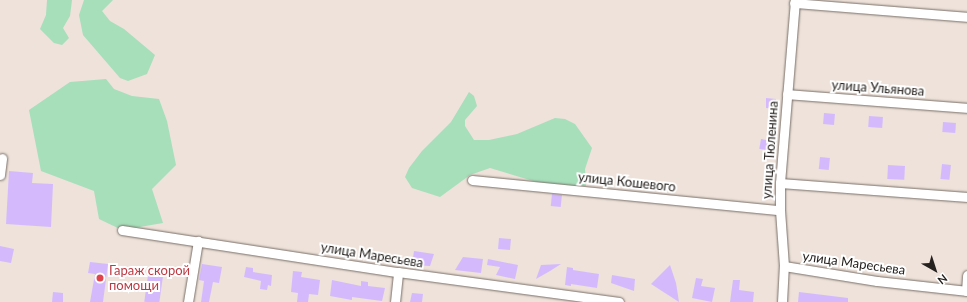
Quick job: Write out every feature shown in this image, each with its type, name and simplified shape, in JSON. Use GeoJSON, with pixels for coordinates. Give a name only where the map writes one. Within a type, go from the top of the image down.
{"type":"FeatureCollection","features":[{"type":"Feature","properties":{"kind":"street"},"geometry":{"type":"LineString","coordinates":[[795,2],[967,17]]}},
{"type":"Feature","properties":{"kind":"street","name":"улица Тюленина"},"geometry":{"type":"LineString","coordinates":[[782,302],[784,266],[780,210],[780,182],[795,2]]}},
{"type":"Feature","properties":{"kind":"street","name":"улица Ульянова"},"geometry":{"type":"LineString","coordinates":[[787,94],[967,108]]}},
{"type":"Feature","properties":{"kind":"street"},"geometry":{"type":"LineString","coordinates":[[0,175],[2,158]]}},
{"type":"Feature","properties":{"kind":"street","name":"улица Кошевого"},"geometry":{"type":"LineString","coordinates":[[472,180],[780,210]]}},
{"type":"Feature","properties":{"kind":"street"},"geometry":{"type":"LineString","coordinates":[[780,182],[967,197]]}},
{"type":"Feature","properties":{"kind":"street","name":"улица Маресьева"},"geometry":{"type":"LineString","coordinates":[[122,230],[398,272],[619,302]]}},
{"type":"Feature","properties":{"kind":"street"},"geometry":{"type":"LineString","coordinates":[[188,302],[198,241]]}},
{"type":"Feature","properties":{"kind":"street","name":"улица Маресьева"},"geometry":{"type":"LineString","coordinates":[[784,266],[877,281],[967,291]]}},
{"type":"Feature","properties":{"kind":"street"},"geometry":{"type":"LineString","coordinates":[[395,302],[398,272]]}},
{"type":"Feature","properties":{"kind":"street"},"geometry":{"type":"LineString","coordinates":[[967,275],[967,291]]}},
{"type":"Feature","properties":{"kind":"green space"},"geometry":{"type":"Polygon","coordinates":[[[47,0],[72,0],[70,16],[63,28],[69,38],[62,45],[54,43],[40,29],[46,15],[47,0]]]}},
{"type":"Feature","properties":{"kind":"green space"},"geometry":{"type":"Polygon","coordinates":[[[84,0],[113,0],[102,11],[110,21],[124,29],[155,55],[147,74],[128,81],[120,78],[83,35],[79,15],[84,0]]]}},
{"type":"Feature","properties":{"kind":"green space"},"geometry":{"type":"Polygon","coordinates":[[[106,79],[114,89],[132,96],[159,99],[167,121],[176,165],[152,189],[163,223],[122,230],[99,219],[94,191],[41,171],[29,110],[70,82],[106,79]]]}},
{"type":"Feature","properties":{"kind":"green space"},"geometry":{"type":"Polygon","coordinates":[[[469,92],[474,96],[477,106],[465,120],[465,126],[474,140],[489,140],[517,134],[555,118],[565,119],[575,124],[592,148],[585,169],[586,186],[540,183],[490,168],[470,175],[440,197],[412,188],[405,177],[409,168],[422,151],[451,122],[469,92]]]}},
{"type":"Feature","properties":{"kind":"building"},"geometry":{"type":"Polygon","coordinates":[[[766,98],[776,99],[776,109],[766,108],[766,98]]]}},
{"type":"Feature","properties":{"kind":"building"},"geometry":{"type":"Polygon","coordinates":[[[824,113],[835,114],[834,125],[823,124],[824,113]]]}},
{"type":"Feature","properties":{"kind":"building"},"geometry":{"type":"Polygon","coordinates":[[[869,116],[883,117],[882,128],[868,127],[869,116]]]}},
{"type":"Feature","properties":{"kind":"building"},"geometry":{"type":"Polygon","coordinates":[[[943,122],[956,123],[955,133],[942,132],[943,122]]]}},
{"type":"Feature","properties":{"kind":"building"},"geometry":{"type":"Polygon","coordinates":[[[761,139],[772,141],[770,151],[759,149],[761,139]]]}},
{"type":"Feature","properties":{"kind":"building"},"geometry":{"type":"Polygon","coordinates":[[[820,157],[830,158],[829,170],[819,169],[820,157]]]}},
{"type":"Feature","properties":{"kind":"building"},"geometry":{"type":"Polygon","coordinates":[[[942,164],[951,165],[949,180],[940,179],[942,164]]]}},
{"type":"Feature","properties":{"kind":"building"},"geometry":{"type":"Polygon","coordinates":[[[888,165],[905,166],[904,180],[887,179],[888,165]]]}},
{"type":"Feature","properties":{"kind":"building"},"geometry":{"type":"Polygon","coordinates":[[[9,171],[33,173],[32,183],[53,184],[51,227],[6,224],[9,171]]]}},
{"type":"Feature","properties":{"kind":"building"},"geometry":{"type":"Polygon","coordinates":[[[552,194],[562,195],[561,207],[551,206],[552,194]]]}},
{"type":"Feature","properties":{"kind":"building"},"geometry":{"type":"Polygon","coordinates":[[[499,238],[511,239],[510,250],[498,249],[499,238]]]}},
{"type":"Feature","properties":{"kind":"building"},"geometry":{"type":"Polygon","coordinates":[[[0,246],[14,249],[11,263],[0,261],[0,246]]]}},
{"type":"Feature","properties":{"kind":"building"},"geometry":{"type":"Polygon","coordinates":[[[414,251],[434,254],[430,266],[412,265],[414,251]]]}},
{"type":"Feature","properties":{"kind":"building"},"geometry":{"type":"Polygon","coordinates":[[[463,257],[483,259],[481,273],[455,270],[463,257]]]}},
{"type":"Feature","properties":{"kind":"building"},"geometry":{"type":"Polygon","coordinates":[[[488,259],[518,265],[515,279],[496,275],[500,267],[487,265],[488,259]]]}},
{"type":"Feature","properties":{"kind":"building"},"geometry":{"type":"Polygon","coordinates":[[[90,262],[108,264],[103,302],[90,302],[95,274],[88,273],[90,262]]]}},
{"type":"Feature","properties":{"kind":"building"},"geometry":{"type":"Polygon","coordinates":[[[202,264],[222,267],[219,283],[213,282],[209,302],[201,302],[204,281],[199,280],[202,264]]]}},
{"type":"Feature","properties":{"kind":"building"},"geometry":{"type":"Polygon","coordinates":[[[561,264],[550,271],[536,279],[541,265],[561,264]]]}},
{"type":"Feature","properties":{"kind":"building"},"geometry":{"type":"Polygon","coordinates":[[[670,265],[676,283],[679,302],[651,284],[670,265]]]}},
{"type":"Feature","properties":{"kind":"building"},"geometry":{"type":"Polygon","coordinates":[[[246,267],[253,268],[253,272],[272,275],[271,286],[268,285],[267,290],[260,289],[261,281],[244,277],[246,267]]]}},
{"type":"Feature","properties":{"kind":"building"},"geometry":{"type":"Polygon","coordinates":[[[567,267],[573,268],[573,270],[599,274],[597,288],[571,284],[571,286],[565,285],[567,267]]]}},
{"type":"Feature","properties":{"kind":"building"},"geometry":{"type":"Polygon","coordinates":[[[149,268],[164,270],[159,302],[144,302],[149,268]]]}},
{"type":"Feature","properties":{"kind":"building"},"geometry":{"type":"Polygon","coordinates":[[[293,271],[302,272],[301,277],[320,280],[318,295],[309,294],[308,302],[297,302],[298,293],[291,292],[293,271]]]}},
{"type":"Feature","properties":{"kind":"building"},"geometry":{"type":"Polygon","coordinates":[[[612,275],[635,279],[634,291],[611,283],[612,275]]]}},
{"type":"Feature","properties":{"kind":"building"},"geometry":{"type":"Polygon","coordinates":[[[696,278],[703,279],[701,286],[715,288],[712,302],[692,298],[696,278]]]}},
{"type":"Feature","properties":{"kind":"building"},"geometry":{"type":"Polygon","coordinates":[[[332,280],[361,286],[361,281],[368,282],[368,286],[385,288],[382,301],[352,297],[352,300],[330,296],[332,280]]]}},
{"type":"Feature","properties":{"kind":"building"},"geometry":{"type":"Polygon","coordinates":[[[733,280],[740,280],[739,290],[754,292],[753,302],[730,302],[733,280]]]}},
{"type":"Feature","properties":{"kind":"building"},"geometry":{"type":"Polygon","coordinates":[[[53,292],[63,293],[63,302],[52,302],[53,292]]]}},
{"type":"Feature","properties":{"kind":"building"},"geometry":{"type":"Polygon","coordinates":[[[799,292],[848,298],[848,302],[798,302],[799,292]]]}},
{"type":"Feature","properties":{"kind":"building"},"geometry":{"type":"Polygon","coordinates":[[[412,293],[423,294],[422,302],[410,302],[412,293]]]}},
{"type":"Feature","properties":{"kind":"place","name":"Гараж скорой помощи"},"geometry":{"type":"Point","coordinates":[100,278]}}]}
